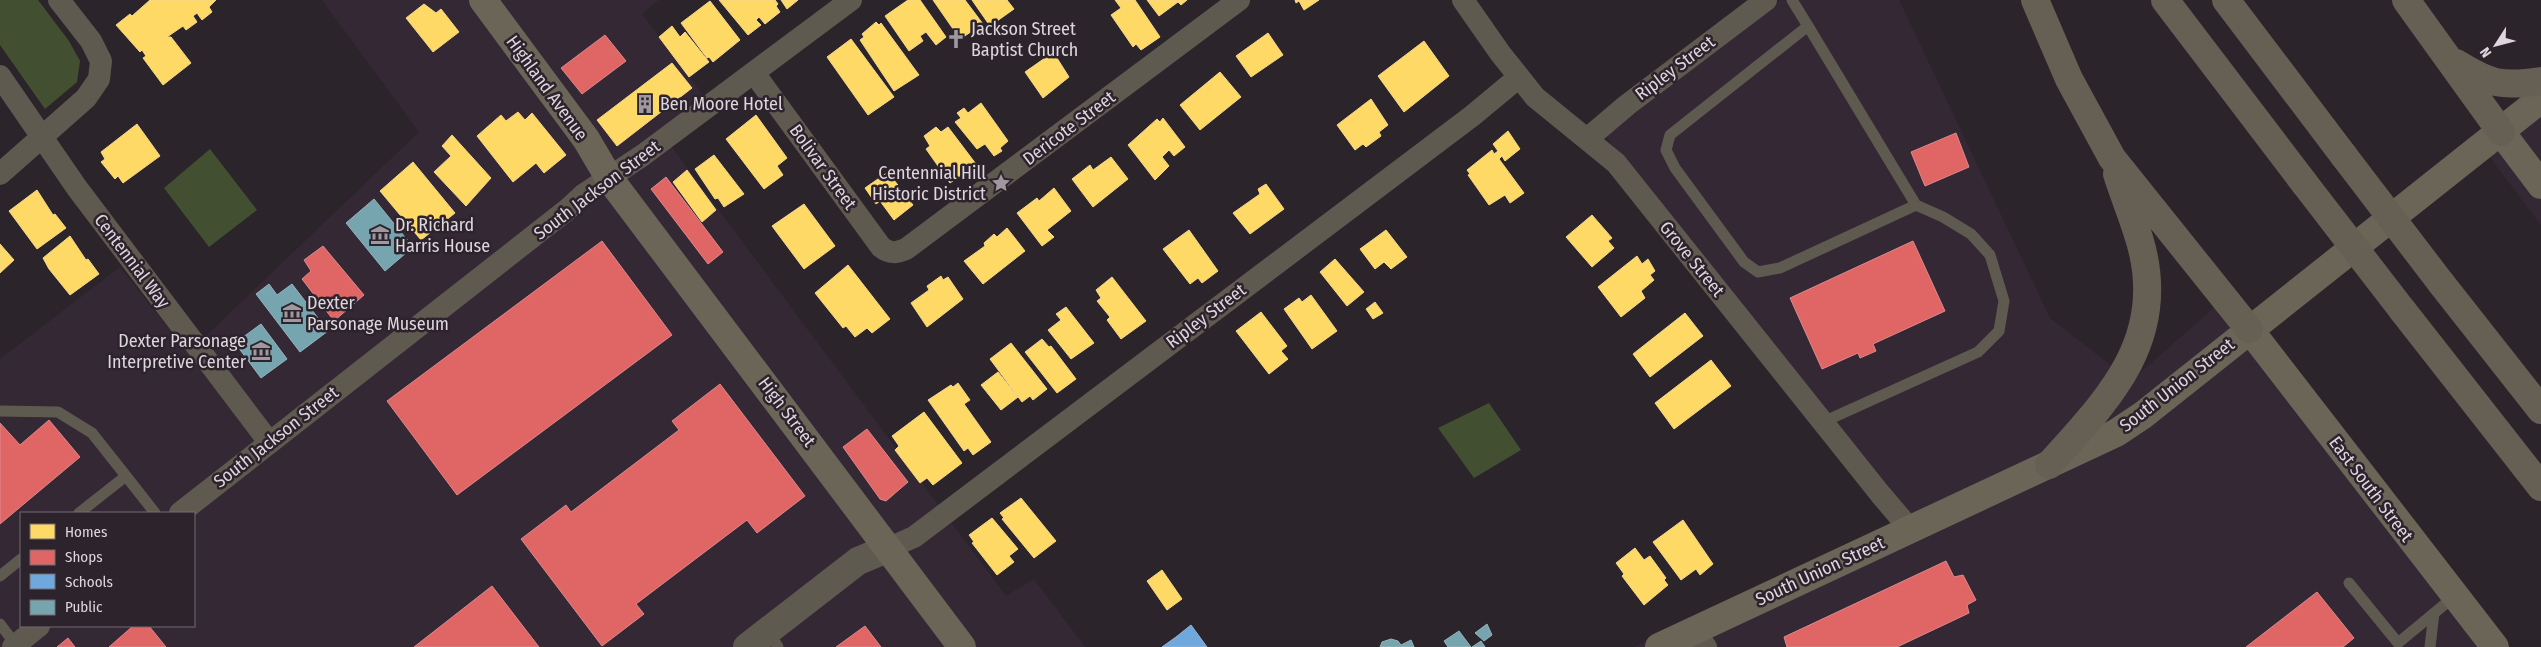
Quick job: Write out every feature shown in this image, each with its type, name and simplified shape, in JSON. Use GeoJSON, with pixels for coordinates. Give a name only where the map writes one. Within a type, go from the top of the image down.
{"type":"FeatureCollection","features":[{"type":"Feature","properties":{"kind":"highway"},"geometry":{"type":"LineString","coordinates":[[2035,0],[2069,79],[2112,158],[2249,329]]}},
{"type":"Feature","properties":{"kind":"highway"},"geometry":{"type":"LineString","coordinates":[[2166,0],[2305,184],[2541,487]]}},
{"type":"Feature","properties":{"kind":"highway"},"geometry":{"type":"LineString","coordinates":[[2226,0],[2441,283],[2541,410]]}},
{"type":"Feature","properties":{"kind":"highway"},"geometry":{"type":"LineString","coordinates":[[2406,0],[2501,132]]}},
{"type":"Feature","properties":{"kind":"highway"},"geometry":{"type":"LineString","coordinates":[[2448,58],[2485,81],[2512,85],[2541,81]]}},
{"type":"Feature","properties":{"kind":"highway"},"geometry":{"type":"LineString","coordinates":[[2049,465],[2108,398],[2120,381],[2136,349],[2144,318],[2146,290],[2143,254],[2112,158]]}},
{"type":"Feature","properties":{"kind":"main road","name":"Highland Avenue"},"geometry":{"type":"LineString","coordinates":[[489,2],[586,139],[609,178]]}},
{"type":"Feature","properties":{"kind":"main road","name":"South Union Street"},"geometry":{"type":"LineString","coordinates":[[1659,647],[1700,638],[1910,529],[2116,433],[2136,420],[2541,99]]}},
{"type":"Feature","properties":{"kind":"main road"},"geometry":{"type":"LineString","coordinates":[[2501,132],[2541,185]]}},
{"type":"Feature","properties":{"kind":"main road","name":"High Street"},"geometry":{"type":"LineString","coordinates":[[609,178],[962,647]]}},
{"type":"Feature","properties":{"kind":"main road","name":"East South Street"},"geometry":{"type":"LineString","coordinates":[[2249,329],[2413,544],[2456,595],[2495,647]]}},
{"type":"Feature","properties":{"kind":"street"},"geometry":{"type":"LineString","coordinates":[[0,174],[86,98],[100,79],[101,61],[92,41],[59,0]]}},
{"type":"Feature","properties":{"kind":"street","name":"South Jackson Street"},"geometry":{"type":"LineString","coordinates":[[181,512],[568,209],[583,195],[644,155],[852,0]]}},
{"type":"Feature","properties":{"kind":"street","name":"Dericote Street"},"geometry":{"type":"LineString","coordinates":[[897,253],[914,243],[1239,0]]}},
{"type":"Feature","properties":{"kind":"street","name":"Grove Street"},"geometry":{"type":"LineString","coordinates":[[1463,0],[1519,78],[1535,97],[1616,163],[1910,529]]}},
{"type":"Feature","properties":{"kind":"street","name":"Ripley Street"},"geometry":{"type":"LineString","coordinates":[[1587,139],[1627,105],[1766,0]]}},
{"type":"Feature","properties":{"kind":"street","name":"Bolivar Street"},"geometry":{"type":"LineString","coordinates":[[754,72],[882,247],[888,252],[897,253]]}},
{"type":"Feature","properties":{"kind":"street","name":"Centennial Way"},"geometry":{"type":"LineString","coordinates":[[0,76],[77,188],[269,442]]}},
{"type":"Feature","properties":{"kind":"street","name":"Ripley Street"},"geometry":{"type":"LineString","coordinates":[[889,548],[914,537],[1464,122],[1519,78]]}},
{"type":"Feature","properties":{"kind":"street"},"geometry":{"type":"LineString","coordinates":[[747,647],[773,639],[858,562],[889,548]]}},
{"type":"Feature","properties":{"kind":"street"},"geometry":{"type":"LineString","coordinates":[[14,646],[38,627]]}},
{"type":"Feature","properties":{"kind":"lane"},"geometry":{"type":"LineString","coordinates":[[1792,0],[1916,205],[1943,217],[1971,234],[1990,255],[2004,301],[1999,331],[1978,352],[1823,422]]}},
{"type":"Feature","properties":{"kind":"lane"},"geometry":{"type":"LineString","coordinates":[[1808,26],[1670,135],[1666,150],[1675,168],[1744,262],[1758,272],[1780,268],[1916,205]]}},
{"type":"Feature","properties":{"kind":"lane"},"geometry":{"type":"LineString","coordinates":[[0,411],[58,412],[92,432],[154,512]]}},
{"type":"Feature","properties":{"kind":"lane"},"geometry":{"type":"LineString","coordinates":[[80,512],[126,476]]}},
{"type":"Feature","properties":{"kind":"lane"},"geometry":{"type":"LineString","coordinates":[[0,576],[20,560]]}},
{"type":"Feature","properties":{"kind":"lane"},"geometry":{"type":"LineString","coordinates":[[2349,583],[2395,645],[2456,595]]}},
{"type":"Feature","properties":{"kind":"lane"},"geometry":{"type":"LineString","coordinates":[[2430,647],[2434,612]]}},
{"type":"Feature","properties":{"kind":"lane"},"geometry":{"type":"LineString","coordinates":[[0,624],[14,646]]}},
{"type":"Feature","properties":{"kind":"shaded area"},"geometry":{"type":"Polygon","coordinates":[[[322,0],[659,0],[642,14],[716,112],[671,146],[1006,596],[1034,579],[1085,647],[0,647],[0,359],[120,267],[188,353],[419,132],[322,0]]]}},
{"type":"Feature","properties":{"kind":"shaded area"},"geometry":{"type":"Polygon","coordinates":[[[1780,0],[1899,0],[2050,318],[2131,381],[2233,291],[2504,647],[1634,647],[1894,522],[1604,134],[1780,0]]]}},
{"type":"Feature","properties":{"kind":"shaded area"},"geometry":{"type":"Polygon","coordinates":[[[2541,116],[2541,225],[2489,156],[2541,116]]]}},
{"type":"Feature","properties":{"kind":"green space"},"geometry":{"type":"Polygon","coordinates":[[[0,0],[38,0],[69,41],[80,61],[77,82],[45,109],[0,45],[0,0]]]}},
{"type":"Feature","properties":{"kind":"green space"},"geometry":{"type":"Polygon","coordinates":[[[210,149],[257,210],[209,247],[164,188],[210,149]]]}},
{"type":"Feature","properties":{"kind":"green space"},"geometry":{"type":"Polygon","coordinates":[[[1489,403],[1521,450],[1474,478],[1438,428],[1489,403]]]}},
{"type":"Feature","properties":{"kind":"building: Homes"},"geometry":{"type":"Polygon","coordinates":[[[150,0],[216,0],[209,7],[212,12],[202,20],[197,13],[193,16],[197,22],[186,30],[183,26],[167,37],[171,37],[191,63],[163,85],[143,58],[146,56],[142,50],[140,52],[116,25],[130,14],[132,16],[150,0]]]}},
{"type":"Feature","properties":{"kind":"building: Homes"},"geometry":{"type":"Polygon","coordinates":[[[719,0],[775,0],[780,12],[765,24],[759,17],[756,20],[761,25],[748,35],[719,0]]]}},
{"type":"Feature","properties":{"kind":"building: Homes"},"geometry":{"type":"Polygon","coordinates":[[[781,0],[798,0],[787,9],[781,0]]]}},
{"type":"Feature","properties":{"kind":"building: Homes"},"geometry":{"type":"Polygon","coordinates":[[[908,0],[920,0],[946,37],[936,45],[926,32],[920,36],[923,41],[909,51],[885,16],[908,0]]]}},
{"type":"Feature","properties":{"kind":"building: Homes"},"geometry":{"type":"Polygon","coordinates":[[[933,0],[965,0],[983,24],[960,39],[933,0]]]}},
{"type":"Feature","properties":{"kind":"building: Homes"},"geometry":{"type":"Polygon","coordinates":[[[972,0],[1007,0],[1014,9],[990,26],[972,0]]]}},
{"type":"Feature","properties":{"kind":"building: Homes"},"geometry":{"type":"Polygon","coordinates":[[[1115,0],[1135,0],[1160,37],[1141,50],[1136,44],[1133,47],[1111,15],[1121,8],[1115,0]]]}},
{"type":"Feature","properties":{"kind":"building: Homes"},"geometry":{"type":"Polygon","coordinates":[[[1147,0],[1187,0],[1181,5],[1178,2],[1159,16],[1147,0]]]}},
{"type":"Feature","properties":{"kind":"building: Homes"},"geometry":{"type":"Polygon","coordinates":[[[1295,0],[1319,0],[1304,10],[1299,1],[1296,3],[1295,0]]]}},
{"type":"Feature","properties":{"kind":"building: Homes"},"geometry":{"type":"Polygon","coordinates":[[[710,1],[740,40],[713,62],[709,57],[707,58],[681,23],[710,1]]]}},
{"type":"Feature","properties":{"kind":"building: Homes"},"geometry":{"type":"Polygon","coordinates":[[[424,4],[436,13],[441,9],[459,32],[433,52],[406,18],[424,4]]]}},
{"type":"Feature","properties":{"kind":"building: Homes"},"geometry":{"type":"Polygon","coordinates":[[[876,22],[879,25],[881,23],[919,75],[894,91],[860,40],[864,37],[862,34],[876,22]]]}},
{"type":"Feature","properties":{"kind":"building: Homes"},"geometry":{"type":"Polygon","coordinates":[[[672,26],[680,37],[685,32],[709,62],[689,77],[659,37],[672,26]]]}},
{"type":"Feature","properties":{"kind":"building: Homes"},"geometry":{"type":"Polygon","coordinates":[[[1268,33],[1283,55],[1251,77],[1236,56],[1268,33]]]}},
{"type":"Feature","properties":{"kind":"building: Homes"},"geometry":{"type":"Polygon","coordinates":[[[851,39],[894,97],[868,115],[827,57],[851,39]]]}},
{"type":"Feature","properties":{"kind":"building: Homes"},"geometry":{"type":"Polygon","coordinates":[[[1424,41],[1449,76],[1404,112],[1378,76],[1424,41]]]}},
{"type":"Feature","properties":{"kind":"building: Homes"},"geometry":{"type":"Polygon","coordinates":[[[1050,47],[1069,77],[1043,98],[1025,72],[1045,58],[1043,53],[1050,47]]]}},
{"type":"Feature","properties":{"kind":"building: Homes","name":"Ben Moore Hotel"},"geometry":{"type":"Polygon","coordinates":[[[672,63],[692,88],[617,146],[597,120],[672,63]]]}},
{"type":"Feature","properties":{"kind":"building: Homes"},"geometry":{"type":"Polygon","coordinates":[[[1220,72],[1241,97],[1200,130],[1180,105],[1220,72]]]}},
{"type":"Feature","properties":{"kind":"building: Homes"},"geometry":{"type":"Polygon","coordinates":[[[1371,99],[1388,125],[1379,132],[1381,136],[1366,147],[1363,144],[1355,150],[1337,125],[1371,99]]]}},
{"type":"Feature","properties":{"kind":"building: Homes"},"geometry":{"type":"Polygon","coordinates":[[[981,103],[1008,141],[1000,148],[1002,151],[994,156],[985,144],[977,149],[955,122],[961,118],[957,113],[964,108],[968,113],[981,103]]]}},
{"type":"Feature","properties":{"kind":"building: Homes"},"geometry":{"type":"Polygon","coordinates":[[[518,112],[525,120],[532,113],[566,155],[544,173],[536,163],[513,182],[477,136],[501,115],[506,121],[518,112]]]}},
{"type":"Feature","properties":{"kind":"building: Homes"},"geometry":{"type":"Polygon","coordinates":[[[756,115],[787,158],[777,166],[783,175],[764,189],[726,139],[756,115]]]}},
{"type":"Feature","properties":{"kind":"building: Homes"},"geometry":{"type":"Polygon","coordinates":[[[1163,118],[1185,147],[1174,156],[1169,150],[1162,157],[1169,166],[1155,180],[1128,145],[1157,119],[1160,122],[1163,118]]]}},
{"type":"Feature","properties":{"kind":"building: Homes"},"geometry":{"type":"Polygon","coordinates":[[[137,124],[160,156],[123,183],[118,176],[115,179],[101,162],[105,159],[101,152],[137,124]]]}},
{"type":"Feature","properties":{"kind":"building: Homes"},"geometry":{"type":"Polygon","coordinates":[[[936,127],[941,132],[948,127],[976,164],[950,183],[926,149],[930,146],[924,136],[936,127]]]}},
{"type":"Feature","properties":{"kind":"building: Homes"},"geometry":{"type":"Polygon","coordinates":[[[1508,131],[1520,149],[1505,161],[1502,156],[1499,159],[1524,193],[1510,203],[1505,195],[1489,205],[1468,175],[1470,174],[1467,170],[1492,150],[1494,154],[1498,151],[1493,144],[1508,131]]]}},
{"type":"Feature","properties":{"kind":"building: Homes"},"geometry":{"type":"Polygon","coordinates":[[[452,135],[491,178],[466,206],[434,172],[451,156],[442,146],[452,135]]]}},
{"type":"Feature","properties":{"kind":"building: Homes"},"geometry":{"type":"Polygon","coordinates":[[[714,155],[744,194],[724,207],[718,198],[715,199],[695,169],[714,155]]]}},
{"type":"Feature","properties":{"kind":"building: Homes"},"geometry":{"type":"Polygon","coordinates":[[[1111,157],[1128,179],[1093,207],[1072,179],[1090,165],[1093,170],[1111,157]]]}},
{"type":"Feature","properties":{"kind":"building: Homes"},"geometry":{"type":"Polygon","coordinates":[[[413,162],[455,213],[421,240],[380,191],[413,162]]]}},
{"type":"Feature","properties":{"kind":"building: Homes"},"geometry":{"type":"Polygon","coordinates":[[[687,170],[716,210],[702,222],[673,182],[687,170]]]}},
{"type":"Feature","properties":{"kind":"building: Homes"},"geometry":{"type":"Polygon","coordinates":[[[888,172],[913,205],[894,220],[880,201],[876,204],[865,188],[888,172]]]}},
{"type":"Feature","properties":{"kind":"building: Homes"},"geometry":{"type":"Polygon","coordinates":[[[1266,184],[1284,209],[1250,234],[1233,213],[1260,194],[1258,189],[1266,184]]]}},
{"type":"Feature","properties":{"kind":"building: Homes"},"geometry":{"type":"Polygon","coordinates":[[[1054,188],[1071,211],[1047,230],[1054,237],[1042,246],[1017,213],[1037,198],[1039,201],[1054,188]]]}},
{"type":"Feature","properties":{"kind":"building: Homes"},"geometry":{"type":"Polygon","coordinates":[[[37,190],[53,215],[55,214],[66,228],[37,249],[9,211],[37,190]]]}},
{"type":"Feature","properties":{"kind":"building: Homes"},"geometry":{"type":"Polygon","coordinates":[[[804,204],[835,246],[804,269],[772,226],[804,204]]]}},
{"type":"Feature","properties":{"kind":"building: Homes"},"geometry":{"type":"Polygon","coordinates":[[[1592,215],[1612,238],[1608,241],[1614,248],[1592,267],[1566,237],[1592,215]]]}},
{"type":"Feature","properties":{"kind":"building: Homes"},"geometry":{"type":"Polygon","coordinates":[[[1007,228],[1025,251],[983,284],[964,261],[985,246],[984,243],[994,234],[997,237],[1007,228]]]}},
{"type":"Feature","properties":{"kind":"building: Homes"},"geometry":{"type":"Polygon","coordinates":[[[1189,230],[1218,271],[1202,283],[1198,278],[1190,284],[1163,249],[1189,230]]]}},
{"type":"Feature","properties":{"kind":"building: Homes"},"geometry":{"type":"Polygon","coordinates":[[[1386,230],[1407,257],[1391,269],[1384,262],[1375,269],[1360,249],[1386,230]]]}},
{"type":"Feature","properties":{"kind":"building: Homes"},"geometry":{"type":"Polygon","coordinates":[[[70,236],[86,260],[88,259],[99,274],[70,295],[49,269],[43,258],[70,236]]]}},
{"type":"Feature","properties":{"kind":"building: Homes"},"geometry":{"type":"Polygon","coordinates":[[[0,244],[14,260],[0,273],[0,244]]]}},
{"type":"Feature","properties":{"kind":"building: Homes"},"geometry":{"type":"Polygon","coordinates":[[[1637,256],[1642,264],[1648,259],[1655,271],[1650,275],[1654,280],[1641,291],[1645,298],[1621,317],[1598,287],[1637,256]]]}},
{"type":"Feature","properties":{"kind":"building: Homes"},"geometry":{"type":"Polygon","coordinates":[[[1335,259],[1364,292],[1347,306],[1320,272],[1335,259]]]}},
{"type":"Feature","properties":{"kind":"building: Homes"},"geometry":{"type":"Polygon","coordinates":[[[848,265],[890,319],[872,333],[867,328],[855,337],[846,326],[843,328],[815,293],[848,265]]]}},
{"type":"Feature","properties":{"kind":"building: Homes"},"geometry":{"type":"Polygon","coordinates":[[[941,276],[943,280],[948,277],[963,299],[927,327],[911,303],[929,290],[927,286],[941,276]]]}},
{"type":"Feature","properties":{"kind":"building: Homes"},"geometry":{"type":"Polygon","coordinates":[[[1112,277],[1146,321],[1121,339],[1107,320],[1110,317],[1097,301],[1101,298],[1096,290],[1112,277]]]}},
{"type":"Feature","properties":{"kind":"building: Homes"},"geometry":{"type":"Polygon","coordinates":[[[1311,295],[1337,331],[1312,349],[1284,309],[1299,298],[1302,302],[1311,295]]]}},
{"type":"Feature","properties":{"kind":"building: Homes"},"geometry":{"type":"Polygon","coordinates":[[[1375,302],[1383,313],[1373,319],[1366,309],[1375,302]]]}},
{"type":"Feature","properties":{"kind":"building: Homes"},"geometry":{"type":"Polygon","coordinates":[[[1066,307],[1094,343],[1071,359],[1048,330],[1061,320],[1056,314],[1066,307]]]}},
{"type":"Feature","properties":{"kind":"building: Homes"},"geometry":{"type":"Polygon","coordinates":[[[1261,312],[1287,346],[1281,351],[1288,359],[1269,374],[1236,331],[1261,312]]]}},
{"type":"Feature","properties":{"kind":"building: Homes"},"geometry":{"type":"Polygon","coordinates":[[[1685,313],[1703,336],[1650,377],[1633,354],[1685,313]]]}},
{"type":"Feature","properties":{"kind":"building: Homes"},"geometry":{"type":"Polygon","coordinates":[[[1042,339],[1049,347],[1051,346],[1076,379],[1057,393],[1025,352],[1042,339]]]}},
{"type":"Feature","properties":{"kind":"building: Homes"},"geometry":{"type":"Polygon","coordinates":[[[1011,343],[1047,389],[1033,400],[1030,396],[1022,402],[990,359],[1011,343]]]}},
{"type":"Feature","properties":{"kind":"building: Homes"},"geometry":{"type":"Polygon","coordinates":[[[1711,360],[1731,386],[1674,429],[1655,403],[1711,360]]]}},
{"type":"Feature","properties":{"kind":"building: Homes"},"geometry":{"type":"Polygon","coordinates":[[[998,372],[1018,397],[1001,410],[981,385],[998,372]]]}},
{"type":"Feature","properties":{"kind":"building: Homes"},"geometry":{"type":"Polygon","coordinates":[[[958,383],[970,400],[964,404],[991,442],[973,455],[968,448],[964,451],[928,400],[951,385],[953,387],[958,383]]]}},
{"type":"Feature","properties":{"kind":"building: Homes"},"geometry":{"type":"Polygon","coordinates":[[[924,412],[962,463],[933,485],[927,478],[920,483],[895,450],[899,446],[892,436],[924,412]]]}},
{"type":"Feature","properties":{"kind":"building: Homes"},"geometry":{"type":"Polygon","coordinates":[[[1021,498],[1056,541],[1034,558],[1002,519],[1004,518],[1000,513],[1021,498]]]}},
{"type":"Feature","properties":{"kind":"building: Homes"},"geometry":{"type":"Polygon","coordinates":[[[992,518],[1018,549],[1009,556],[1014,562],[997,575],[972,543],[974,542],[969,535],[992,518]]]}},
{"type":"Feature","properties":{"kind":"building: Homes"},"geometry":{"type":"Polygon","coordinates":[[[1683,520],[1713,564],[1700,575],[1696,569],[1681,580],[1653,542],[1683,520]]]}},
{"type":"Feature","properties":{"kind":"building: Homes"},"geometry":{"type":"Polygon","coordinates":[[[1635,548],[1644,560],[1650,556],[1666,578],[1664,580],[1668,585],[1644,605],[1622,576],[1624,574],[1616,563],[1635,548]]]}},
{"type":"Feature","properties":{"kind":"building: Homes"},"geometry":{"type":"Polygon","coordinates":[[[1162,570],[1182,599],[1167,610],[1147,581],[1162,570]]]}},
{"type":"Feature","properties":{"kind":"building: Shops"},"geometry":{"type":"Polygon","coordinates":[[[605,35],[626,61],[582,94],[561,68],[605,35]]]}},
{"type":"Feature","properties":{"kind":"building: Shops"},"geometry":{"type":"Polygon","coordinates":[[[1956,133],[1969,167],[1925,186],[1911,152],[1956,133]]]}},
{"type":"Feature","properties":{"kind":"building: Shops"},"geometry":{"type":"Polygon","coordinates":[[[666,177],[723,252],[708,264],[651,189],[666,177]]]}},
{"type":"Feature","properties":{"kind":"building: Shops"},"geometry":{"type":"Polygon","coordinates":[[[602,241],[672,335],[457,495],[387,401],[602,241]]]}},
{"type":"Feature","properties":{"kind":"building: Shops"},"geometry":{"type":"Polygon","coordinates":[[[1913,241],[1945,311],[1873,344],[1876,351],[1860,358],[1858,353],[1822,369],[1790,298],[1913,241]]]}},
{"type":"Feature","properties":{"kind":"building: Shops"},"geometry":{"type":"Polygon","coordinates":[[[323,246],[364,295],[334,321],[302,279],[311,271],[304,260],[323,246]]]}},
{"type":"Feature","properties":{"kind":"building: Shops"},"geometry":{"type":"Polygon","coordinates":[[[720,384],[805,496],[757,533],[747,520],[636,604],[644,614],[602,646],[521,539],[566,505],[571,512],[679,430],[672,421],[720,384]]]}},
{"type":"Feature","properties":{"kind":"building: Shops"},"geometry":{"type":"Polygon","coordinates":[[[49,420],[80,457],[0,524],[0,423],[20,445],[49,420]]]}},
{"type":"Feature","properties":{"kind":"building: Shops"},"geometry":{"type":"Polygon","coordinates":[[[867,429],[908,482],[886,501],[880,499],[843,447],[867,429]]]}},
{"type":"Feature","properties":{"kind":"building: Shops"},"geometry":{"type":"Polygon","coordinates":[[[1946,561],[1954,577],[1963,575],[1976,600],[1967,605],[1969,613],[1897,647],[1787,647],[1784,637],[1946,561]]]}},
{"type":"Feature","properties":{"kind":"building: Shops"},"geometry":{"type":"Polygon","coordinates":[[[492,586],[539,647],[414,647],[492,586]]]}},
{"type":"Feature","properties":{"kind":"building: Shops"},"geometry":{"type":"Polygon","coordinates":[[[2317,592],[2354,638],[2343,647],[2246,647],[2317,592]]]}},
{"type":"Feature","properties":{"kind":"building: Shops"},"geometry":{"type":"Polygon","coordinates":[[[865,626],[881,647],[836,647],[865,626]]]}},
{"type":"Feature","properties":{"kind":"building: Shops"},"geometry":{"type":"Polygon","coordinates":[[[132,627],[150,627],[166,647],[109,647],[132,627]]]}},
{"type":"Feature","properties":{"kind":"building: Shops"},"geometry":{"type":"Polygon","coordinates":[[[68,638],[75,647],[57,647],[68,638]]]}},
{"type":"Feature","properties":{"kind":"building: Schools"},"geometry":{"type":"Polygon","coordinates":[[[1191,625],[1207,647],[1162,647],[1176,637],[1191,625]]]}},
{"type":"Feature","properties":{"kind":"building: Public","name":"Dr. Richard Harris House"},"geometry":{"type":"Polygon","coordinates":[[[374,199],[413,247],[385,271],[346,223],[374,199]]]}},
{"type":"Feature","properties":{"kind":"building: Public","name":"Dexter Parsonage Museum"},"geometry":{"type":"Polygon","coordinates":[[[269,284],[277,295],[292,284],[328,331],[300,352],[256,294],[269,284]]]}},
{"type":"Feature","properties":{"kind":"building: Public","name":"Dexter Parsonage Interpretive Center"},"geometry":{"type":"Polygon","coordinates":[[[261,324],[287,359],[261,378],[235,343],[261,324]]]}},
{"type":"Feature","properties":{"kind":"building: Public"},"geometry":{"type":"Polygon","coordinates":[[[1487,624],[1492,635],[1484,641],[1475,633],[1487,624]]]}},
{"type":"Feature","properties":{"kind":"building: Public"},"geometry":{"type":"Polygon","coordinates":[[[1459,631],[1471,647],[1448,647],[1444,641],[1459,631]]]}},
{"type":"Feature","properties":{"kind":"building: Public"},"geometry":{"type":"Polygon","coordinates":[[[1391,639],[1398,641],[1401,645],[1411,640],[1414,647],[1380,647],[1382,642],[1391,639]]]}},
{"type":"Feature","properties":{"kind":"building: Public"},"geometry":{"type":"Polygon","coordinates":[[[1481,641],[1485,647],[1472,647],[1481,641]]]}},
{"type":"Feature","properties":{"kind":"place","name":"Jackson Street Baptist Church"},"geometry":{"type":"Point","coordinates":[956,39]}},
{"type":"Feature","properties":{"kind":"place","name":"Ben Moore Hotel"},"geometry":{"type":"Point","coordinates":[645,104]}},
{"type":"Feature","properties":{"kind":"place","name":"Centennial Hill Historic District"},"geometry":{"type":"Point","coordinates":[1001,183]}},
{"type":"Feature","properties":{"kind":"place","name":"Dr. Richard Harris House"},"geometry":{"type":"Point","coordinates":[380,235]}},
{"type":"Feature","properties":{"kind":"place","name":"Dexter Parsonage Museum"},"geometry":{"type":"Point","coordinates":[292,313]}},
{"type":"Feature","properties":{"kind":"place","name":"Dexter Parsonage Interpretive Center"},"geometry":{"type":"Point","coordinates":[261,351]}}]}
